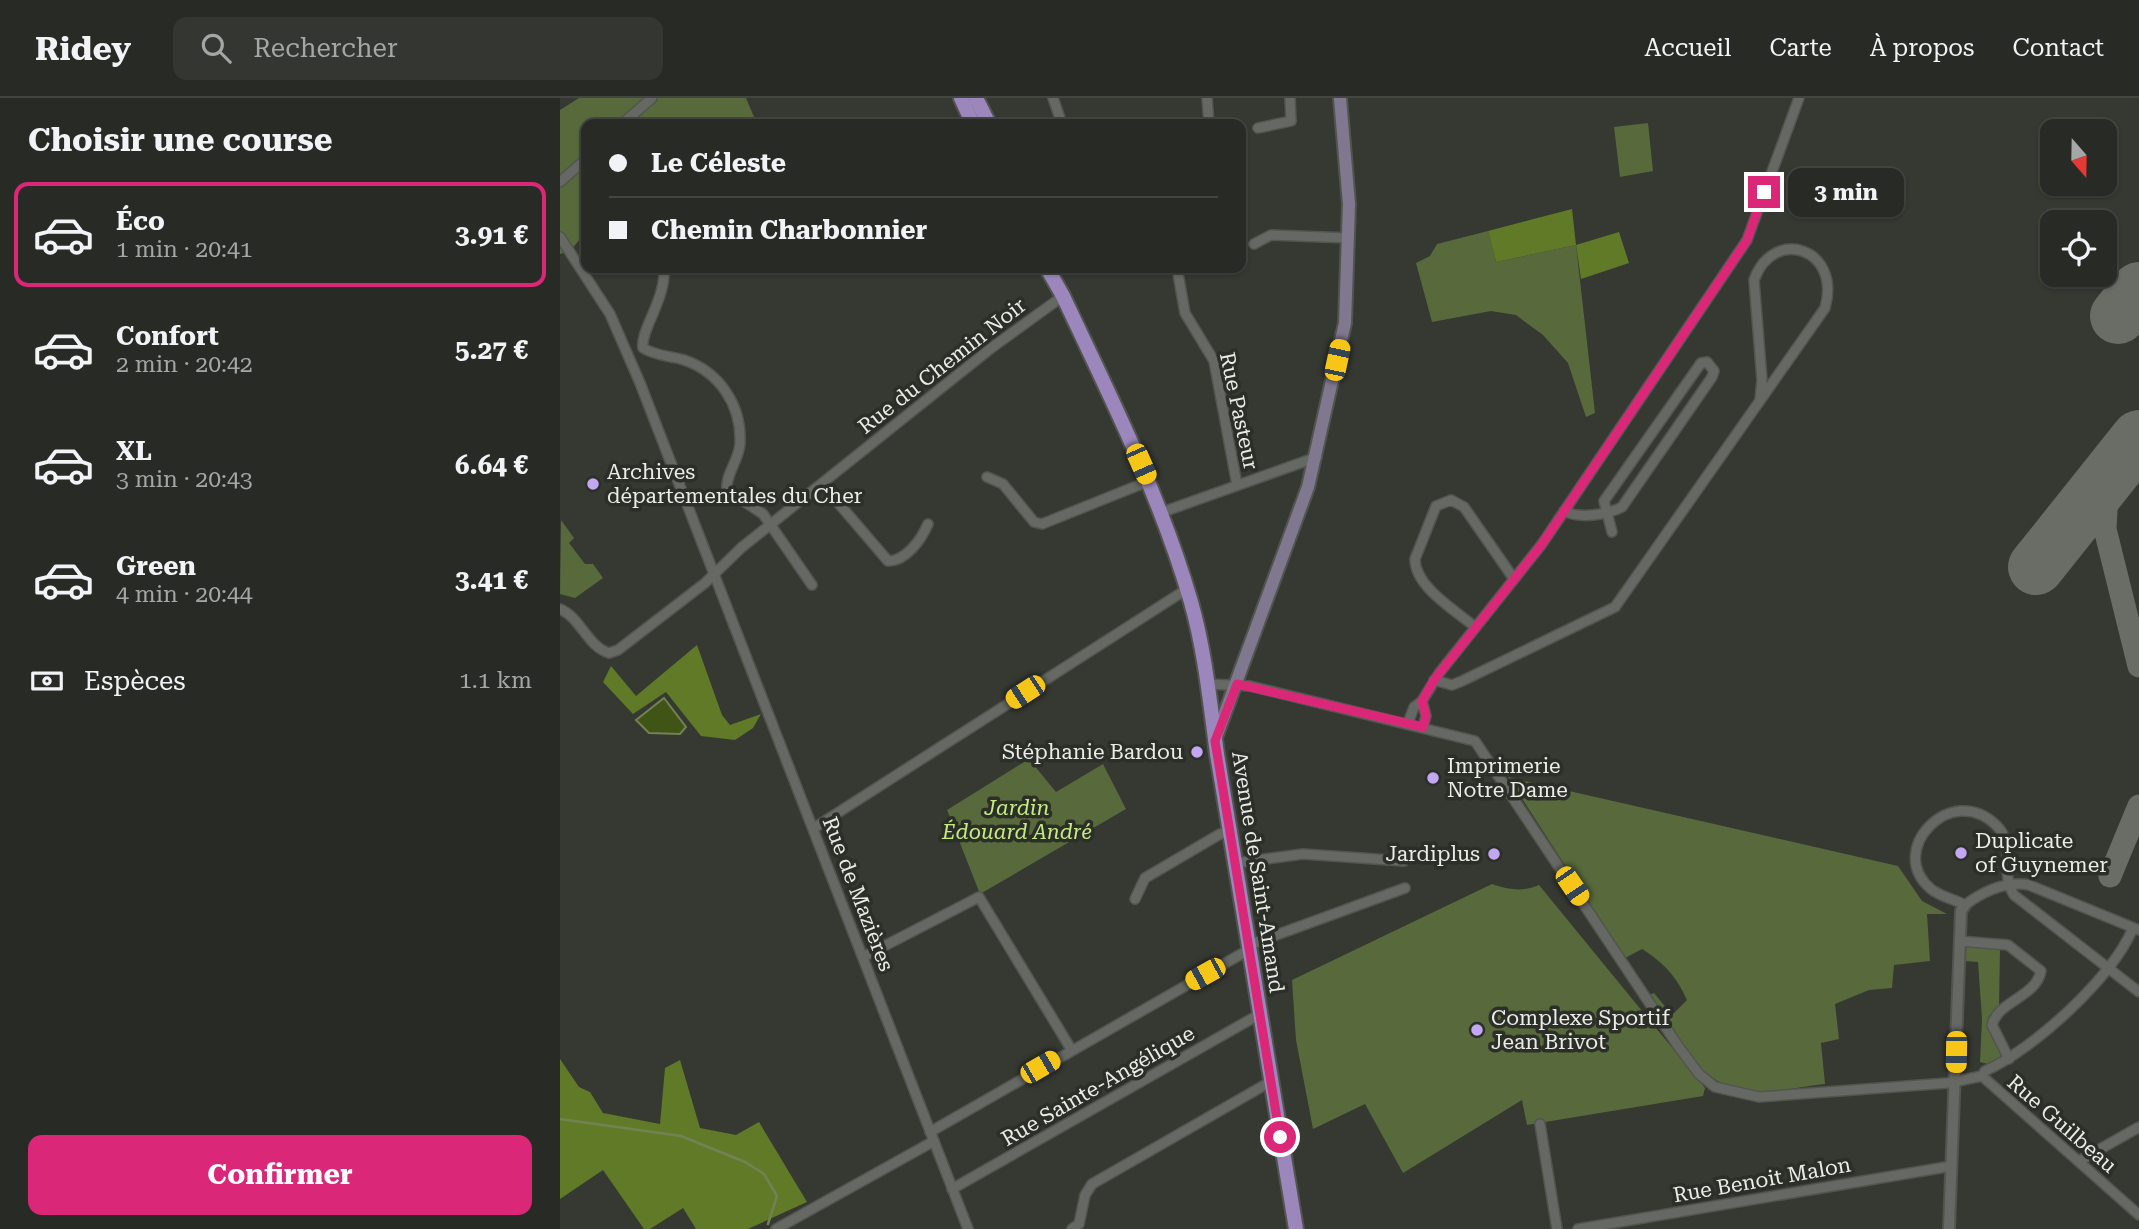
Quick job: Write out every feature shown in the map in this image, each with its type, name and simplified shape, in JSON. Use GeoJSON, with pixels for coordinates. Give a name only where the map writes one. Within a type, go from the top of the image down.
{"type":"FeatureCollection","features":[{"type":"Feature","properties":{"kind":"main road"},"geometry":{"type":"LineString","coordinates":[[961,98],[978,119]]}},
{"type":"Feature","properties":{"kind":"main road"},"geometry":{"type":"LineString","coordinates":[[976,98],[979,119]]}},
{"type":"Feature","properties":{"kind":"main road"},"geometry":{"type":"LineString","coordinates":[[1215,741],[1317,457],[1345,323],[1349,237],[1340,98]]}},
{"type":"Feature","properties":{"kind":"main road","name":"Avenue de Saint-Amand"},"geometry":{"type":"LineString","coordinates":[[1050,273],[1149,481],[1187,589],[1208,684],[1229,832],[1296,1229]]}},
{"type":"Feature","properties":{"kind":"main road","name":"Avenue de Saint-Amand"},"geometry":{"type":"LineString","coordinates":[[1056,273],[1063,296]]}},
{"type":"Feature","properties":{"kind":"street"},"geometry":{"type":"LineString","coordinates":[[628,119],[652,98]]}},
{"type":"Feature","properties":{"kind":"street"},"geometry":{"type":"LineString","coordinates":[[1053,98],[1060,119]]}},
{"type":"Feature","properties":{"kind":"street"},"geometry":{"type":"LineString","coordinates":[[1207,98],[1209,119]]}},
{"type":"Feature","properties":{"kind":"street"},"geometry":{"type":"LineString","coordinates":[[1258,128],[1291,121],[1290,98]]}},
{"type":"Feature","properties":{"kind":"street"},"geometry":{"type":"LineString","coordinates":[[1408,723],[1414,707],[1422,701],[1434,680],[1564,511],[1747,240],[1799,98]]}},
{"type":"Feature","properties":{"kind":"street"},"geometry":{"type":"LineString","coordinates":[[560,182],[581,163]]}},
{"type":"Feature","properties":{"kind":"street"},"geometry":{"type":"LineString","coordinates":[[1254,244],[1270,235],[1349,237]]}},
{"type":"Feature","properties":{"kind":"street","name":"Rue de Mazières"},"geometry":{"type":"LineString","coordinates":[[560,237],[581,268]]}},
{"type":"Feature","properties":{"kind":"street"},"geometry":{"type":"LineString","coordinates":[[1434,680],[1452,685],[1462,681],[1615,607],[1825,308],[1830,291],[1828,277],[1815,256],[1804,251],[1792,249],[1768,257],[1759,267],[1754,280],[1762,380],[1760,400]]}},
{"type":"Feature","properties":{"kind":"street","name":"Rue de Mazières"},"geometry":{"type":"LineString","coordinates":[[584,273],[598,293],[627,352],[968,1229]]}},
{"type":"Feature","properties":{"kind":"street"},"geometry":{"type":"LineString","coordinates":[[664,273],[662,296],[641,339],[642,345],[651,353],[696,365],[725,389],[737,414],[740,442],[727,490],[755,507],[771,525],[812,585]]}},
{"type":"Feature","properties":{"kind":"street","name":"Rue Pasteur"},"geometry":{"type":"LineString","coordinates":[[1178,273],[1185,313],[1214,361],[1237,485]]}},
{"type":"Feature","properties":{"kind":"street","name":"Rue du Chemin Noir"},"geometry":{"type":"LineString","coordinates":[[560,609],[572,617],[596,647],[614,653],[705,583],[714,572],[771,525],[989,349],[1063,296]]}},
{"type":"Feature","properties":{"kind":"street"},"geometry":{"type":"LineString","coordinates":[[627,352],[642,345]]}},
{"type":"Feature","properties":{"kind":"street"},"geometry":{"type":"LineString","coordinates":[[1564,511],[1574,516],[1606,512],[1622,507],[1712,377],[1714,372],[1707,362],[1701,363],[1604,501],[1606,512],[1612,533]]}},
{"type":"Feature","properties":{"kind":"street"},"geometry":{"type":"LineString","coordinates":[[1160,513],[1317,457]]}},
{"type":"Feature","properties":{"kind":"street"},"geometry":{"type":"LineString","coordinates":[[987,477],[1003,484],[1034,522],[1042,524],[1149,481]]}},
{"type":"Feature","properties":{"kind":"street"},"geometry":{"type":"LineString","coordinates":[[822,484],[888,561],[895,561],[921,540],[928,524]]}},
{"type":"Feature","properties":{"kind":"street"},"geometry":{"type":"LineString","coordinates":[[1475,627],[1423,583],[1415,566],[1415,559],[1436,506],[1451,500],[1464,507],[1514,579]]}},
{"type":"Feature","properties":{"kind":"street"},"geometry":{"type":"LineString","coordinates":[[814,828],[1187,589]]}},
{"type":"Feature","properties":{"kind":"street","name":"Rue Guilbeau"},"geometry":{"type":"LineString","coordinates":[[1208,684],[1237,684],[1408,723],[1469,738],[1481,747],[1678,1046],[1699,1074],[1715,1087],[1759,1097],[1956,1081],[1982,1076],[2139,1215]]}},
{"type":"Feature","properties":{"kind":"street"},"geometry":{"type":"LineString","coordinates":[[1422,701],[1426,716],[1423,727]]}},
{"type":"Feature","properties":{"kind":"street"},"geometry":{"type":"LineString","coordinates":[[1965,905],[1931,888],[1919,874],[1916,856],[1920,838],[1930,824],[1945,814],[1963,811],[1981,814],[1996,825],[2006,840],[2008,884],[2014,895],[2139,992]]}},
{"type":"Feature","properties":{"kind":"street"},"geometry":{"type":"LineString","coordinates":[[1135,899],[1145,878],[1220,834],[1229,832]]}},
{"type":"Feature","properties":{"kind":"street"},"geometry":{"type":"LineString","coordinates":[[1235,863],[1303,854],[1404,861]]}},
{"type":"Feature","properties":{"kind":"street"},"geometry":{"type":"LineString","coordinates":[[1950,1229],[1961,909],[1984,893],[2008,884],[2029,885],[2136,929],[2108,967],[2056,1022],[2008,1059],[1985,1071],[1982,1076]]}},
{"type":"Feature","properties":{"kind":"street"},"geometry":{"type":"LineString","coordinates":[[779,1228],[1071,1049],[1249,947],[1405,888]]}},
{"type":"Feature","properties":{"kind":"street"},"geometry":{"type":"LineString","coordinates":[[863,957],[979,897],[1071,1049]]}},
{"type":"Feature","properties":{"kind":"street"},"geometry":{"type":"LineString","coordinates":[[1959,941],[2008,945],[2041,971],[2040,977],[2022,995],[1994,1016],[1992,1025],[2008,1059]]}},
{"type":"Feature","properties":{"kind":"street","name":"Rue Sainte-Angélique"},"geometry":{"type":"LineString","coordinates":[[952,1189],[1260,1014]]}},
{"type":"Feature","properties":{"kind":"street"},"geometry":{"type":"LineString","coordinates":[[1077,1227],[1084,1195],[1092,1184],[1270,1082]]}},
{"type":"Feature","properties":{"kind":"street"},"geometry":{"type":"LineString","coordinates":[[1540,1124],[1557,1229]]}},
{"type":"Feature","properties":{"kind":"street"},"geometry":{"type":"LineString","coordinates":[[2079,1161],[2139,1127]]}},
{"type":"Feature","properties":{"kind":"street","name":"Rue Benoit Malon"},"geometry":{"type":"LineString","coordinates":[[1578,1229],[1952,1166]]}},
{"type":"Feature","properties":{"kind":"green space"},"geometry":{"type":"Polygon","coordinates":[[[579,98],[746,98],[755,119],[581,119],[581,238],[570,251],[560,254],[560,110],[579,98]]]}},
{"type":"Feature","properties":{"kind":"green space"},"geometry":{"type":"Polygon","coordinates":[[[1648,123],[1653,171],[1620,177],[1614,127],[1648,123]]]}},
{"type":"Feature","properties":{"kind":"green space"},"geometry":{"type":"Polygon","coordinates":[[[1488,231],[1496,262],[1576,245],[1595,413],[1586,417],[1568,363],[1543,335],[1516,315],[1491,311],[1432,322],[1416,263],[1430,256],[1437,244],[1488,231]]]}},
{"type":"Feature","properties":{"kind":"green space"},"geometry":{"type":"Polygon","coordinates":[[[561,520],[574,538],[569,543],[585,564],[593,564],[603,578],[575,598],[560,594],[561,520]]]}},
{"type":"Feature","properties":{"kind":"green space","name":"Jardin Édouard André"},"geometry":{"type":"Polygon","coordinates":[[[1029,759],[1056,792],[1103,764],[1126,809],[980,894],[947,810],[1029,759]]]}},
{"type":"Feature","properties":{"kind":"green space"},"geometry":{"type":"Polygon","coordinates":[[[1508,777],[1898,866],[1922,901],[1947,914],[1927,914],[1930,961],[1894,965],[1892,988],[1869,990],[1835,1004],[1839,1039],[1821,1043],[1825,1084],[1756,1092],[1736,1089],[1719,1082],[1692,1058],[1649,995],[1654,993],[1672,1015],[1687,1000],[1674,977],[1642,949],[1625,958],[1508,777]]]}},
{"type":"Feature","properties":{"kind":"green space","name":"Complexe Sportif Jean Brivot"},"geometry":{"type":"Polygon","coordinates":[[[1492,884],[1516,889],[1539,885],[1705,1088],[1703,1096],[1527,1125],[1522,1100],[1403,1173],[1365,1104],[1313,1129],[1296,1040],[1292,980],[1492,884]]]}},
{"type":"Feature","properties":{"kind":"green space"},"geometry":{"type":"Polygon","coordinates":[[[1967,945],[2000,948],[1999,1009],[1989,1016],[1987,1023],[2002,1054],[2000,1059],[1988,1064],[1980,1062],[1982,1019],[1978,962],[1964,961],[1967,945]]]}},
{"type":"Feature","properties":{"kind":"shaded area"},"geometry":{"type":"Polygon","coordinates":[[[1572,209],[1576,245],[1496,262],[1488,231],[1572,209]]]}},
{"type":"Feature","properties":{"kind":"shaded area"},"geometry":{"type":"Polygon","coordinates":[[[1619,232],[1629,263],[1581,279],[1576,245],[1619,232]]]}},
{"type":"Feature","properties":{"kind":"shaded area"},"geometry":{"type":"Polygon","coordinates":[[[697,645],[722,715],[730,725],[761,714],[753,728],[735,740],[701,736],[666,692],[633,714],[603,682],[611,666],[636,696],[697,645]]]}},
{"type":"Feature","properties":{"kind":"shaded area"},"geometry":{"type":"Polygon","coordinates":[[[664,698],[686,727],[680,734],[649,733],[636,720],[664,698]]]}},
{"type":"Feature","properties":{"kind":"shaded area"},"geometry":{"type":"Polygon","coordinates":[[[560,1059],[579,1087],[590,1092],[603,1113],[660,1124],[665,1068],[680,1060],[700,1128],[736,1135],[759,1122],[807,1202],[748,1229],[696,1229],[683,1208],[650,1229],[644,1229],[603,1170],[560,1199],[560,1059]]]}},
{"type":"Feature","properties":{"kind":"waterway"},"geometry":{"type":"LineString","coordinates":[[560,1119],[681,1136],[745,1162],[764,1174],[777,1196],[768,1224]]}},
{"type":"Feature","properties":{"kind":"taxiway"},"geometry":{"type":"LineString","coordinates":[[2118,464],[2107,492],[2105,529],[2139,666]]}},
{"type":"Feature","properties":{"kind":"taxiway"},"geometry":{"type":"LineString","coordinates":[[2110,876],[2139,806]]}},
{"type":"Feature","properties":{"kind":"runway"},"geometry":{"type":"LineString","coordinates":[[2118,316],[2139,290]]}},
{"type":"Feature","properties":{"kind":"runway"},"geometry":{"type":"LineString","coordinates":[[2036,567],[2139,438]]}},
{"type":"Feature","properties":{"kind":"place","name":"Archives départementales du Cher"},"geometry":{"type":"Point","coordinates":[593,484]}},
{"type":"Feature","properties":{"kind":"place","name":"Stéphanie Bardou"},"geometry":{"type":"Point","coordinates":[1197,752]}},
{"type":"Feature","properties":{"kind":"place","name":"Imprimerie Notre Dame"},"geometry":{"type":"Point","coordinates":[1433,778]}},
{"type":"Feature","properties":{"kind":"place","name":"Duplicate of Guynemer"},"geometry":{"type":"Point","coordinates":[1961,853]}},
{"type":"Feature","properties":{"kind":"place","name":"Jardiplus"},"geometry":{"type":"Point","coordinates":[1494,854]}},
{"type":"Feature","properties":{"kind":"place","name":"Complexe Sportif Jean Brivot"},"geometry":{"type":"Point","coordinates":[1477,1030]}},
{"type":"Feature","properties":{"kind":"route"},"geometry":{"type":"LineString","coordinates":[[1280,1137],[1215,741],[1237,684],[1423,727],[1426,716],[1422,701],[1434,680],[1542,544],[1600,454],[1708,299],[1747,240],[1764,192]]}}]}
